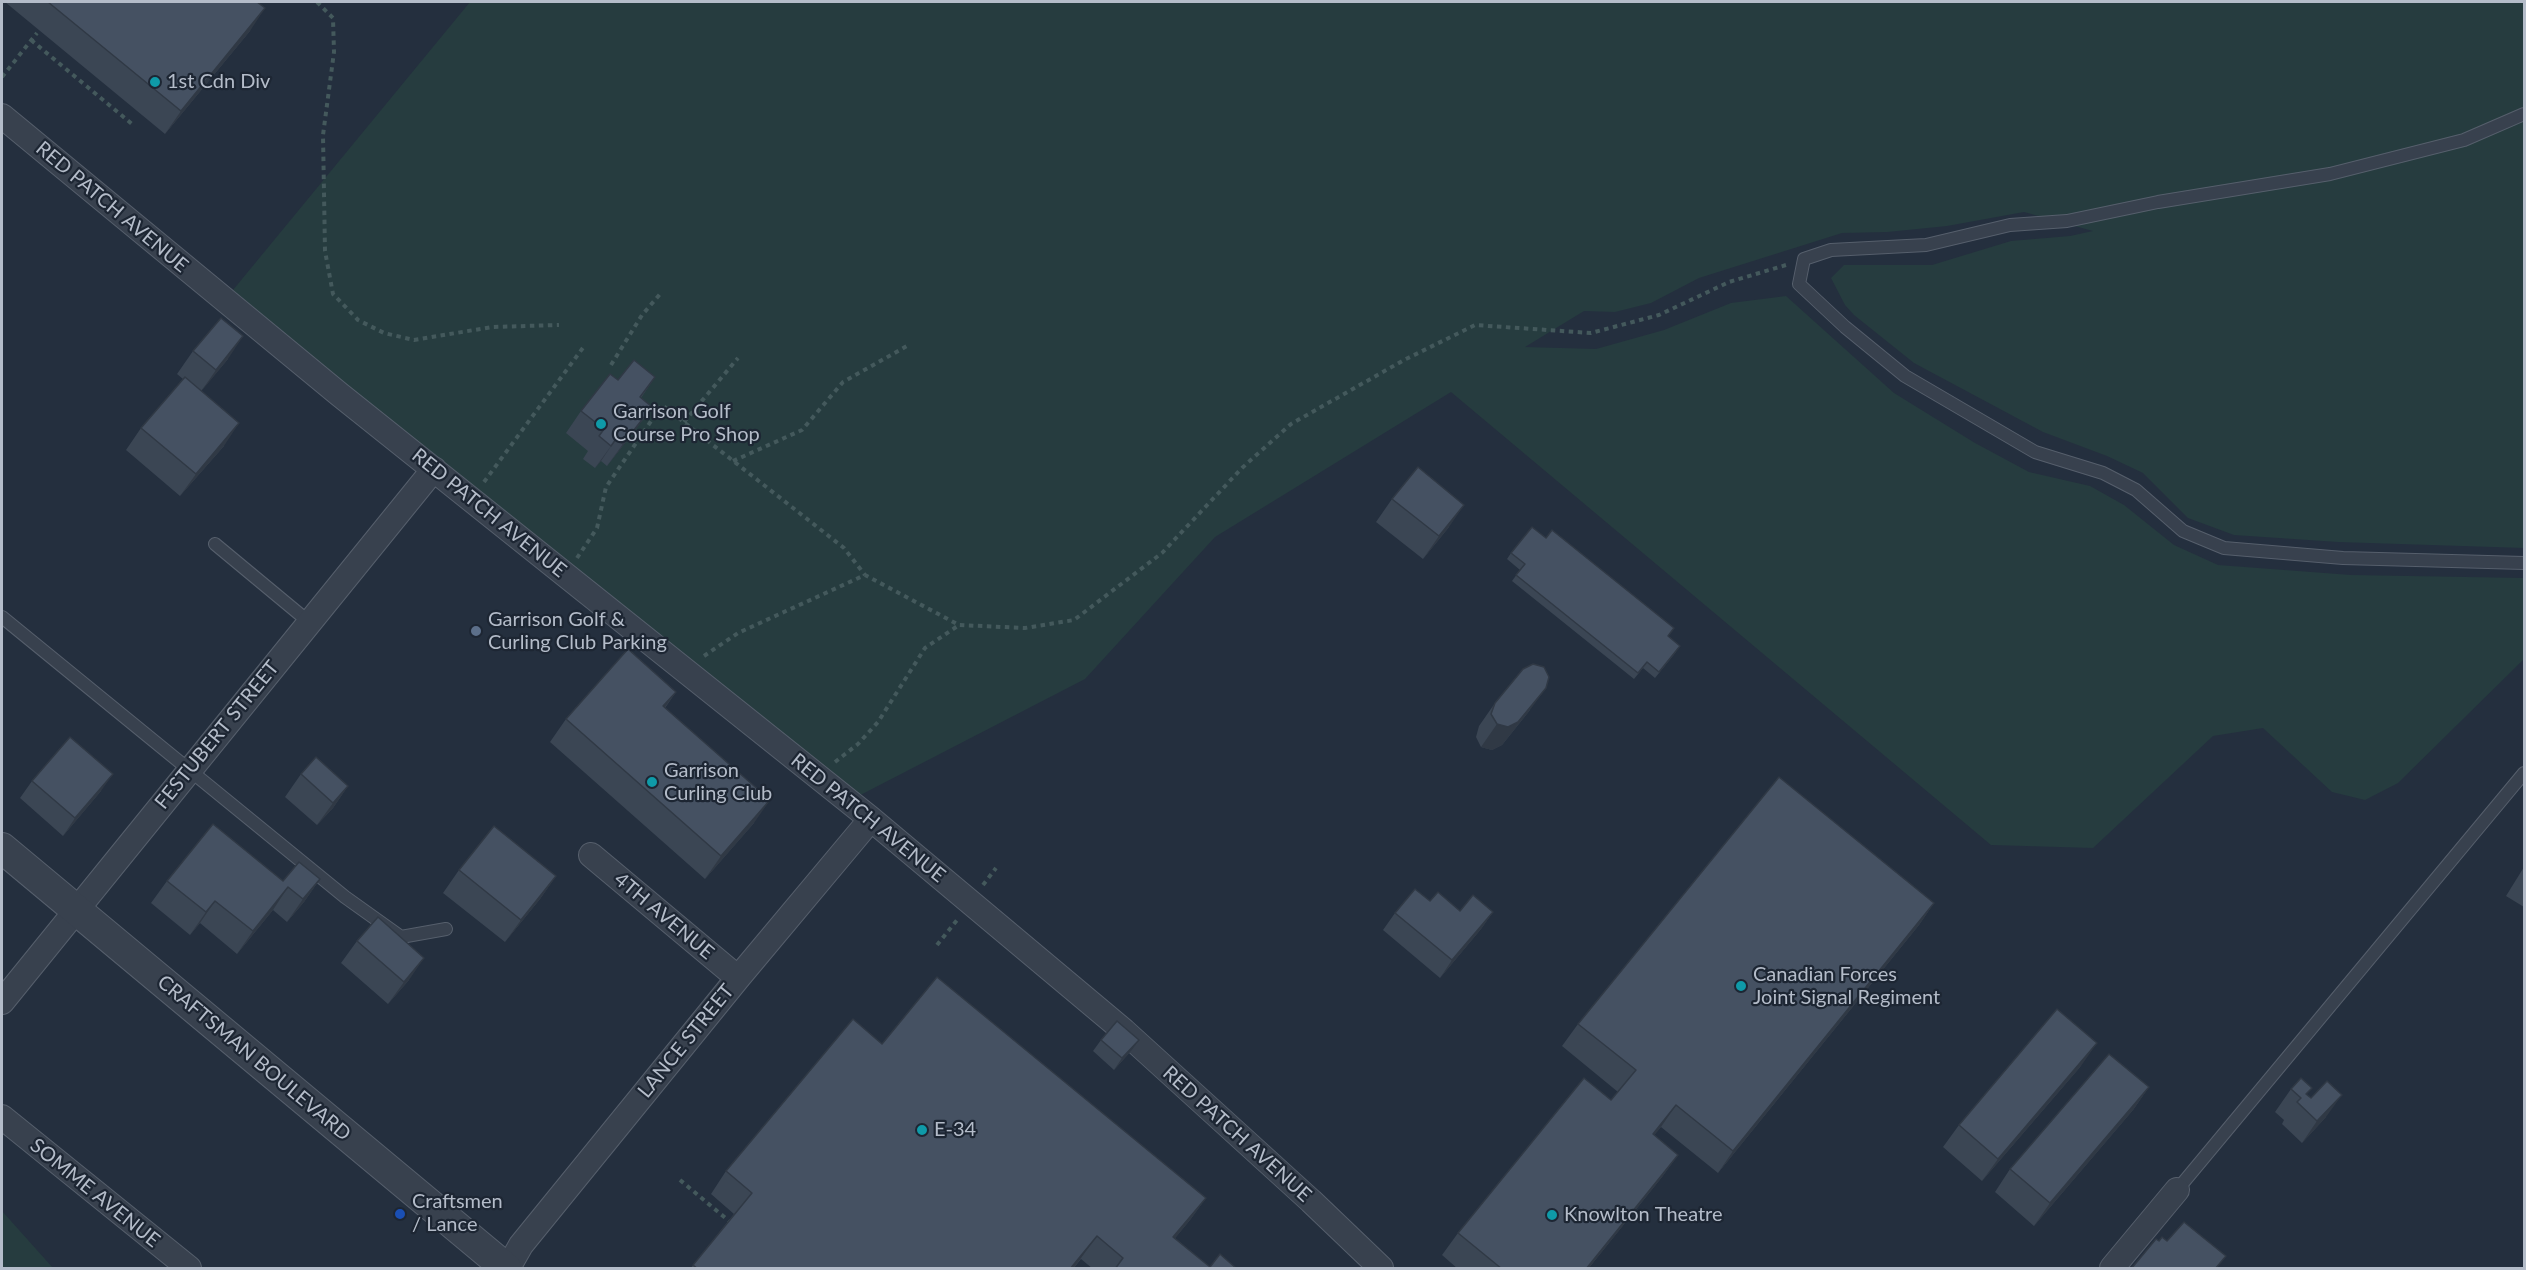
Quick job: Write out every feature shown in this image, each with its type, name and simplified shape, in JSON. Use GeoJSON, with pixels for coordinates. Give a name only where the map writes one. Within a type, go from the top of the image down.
{"type":"FeatureCollection","features":[{"type":"Feature","properties":{"kind":"street","name":"RED PATCH AVENUE"},"geometry":{"type":"LineString","coordinates":[[6,128],[871,819],[1124,1031],[1311,1201],[1381,1269]]}},
{"type":"Feature","properties":{"kind":"street","name":"FESTUBERT STREET"},"geometry":{"type":"LineString","coordinates":[[2,1002],[434,469]]}},
{"type":"Feature","properties":{"kind":"street","name":"LANCE STREET"},"geometry":{"type":"LineString","coordinates":[[507,1269],[521,1245],[738,978],[871,819]]}},
{"type":"Feature","properties":{"kind":"street","name":"CRAFTSMAN BOULEVARD"},"geometry":{"type":"LineString","coordinates":[[2,848],[507,1269]]}},
{"type":"Feature","properties":{"kind":"street","name":"4TH AVENUE"},"geometry":{"type":"LineString","coordinates":[[591,855],[738,978]]}},
{"type":"Feature","properties":{"kind":"street","name":"SOMME AVENUE"},"geometry":{"type":"LineString","coordinates":[[2,1117],[189,1269]]}},
{"type":"Feature","properties":{"kind":"street"},"geometry":{"type":"LineString","coordinates":[[2112,1269],[2177,1190]]}},
{"type":"Feature","properties":{"kind":"lane"},"geometry":{"type":"LineString","coordinates":[[2524,114],[2464,140],[2330,174],[2158,202],[2067,221],[2010,225],[1926,245],[1831,250],[1804,260],[1799,284],[1845,327],[1905,376],[2035,452],[2103,473],[2136,490],[2183,531],[2224,548],[2343,558],[2524,563]]}},
{"type":"Feature","properties":{"kind":"lane"},"geometry":{"type":"LineString","coordinates":[[215,544],[309,622]]}},
{"type":"Feature","properties":{"kind":"lane"},"geometry":{"type":"LineString","coordinates":[[2,616],[345,897],[401,937],[446,929]]}},
{"type":"Feature","properties":{"kind":"lane"},"geometry":{"type":"LineString","coordinates":[[2177,1190],[2524,772]]}},
{"type":"Feature","properties":{"kind":"path"},"geometry":{"type":"LineString","coordinates":[[317,2],[333,18],[334,52],[323,135],[325,251],[333,294],[358,320],[384,333],[414,340],[492,327],[558,325]]}},
{"type":"Feature","properties":{"kind":"path"},"geometry":{"type":"LineString","coordinates":[[2,77],[37,33]]}},
{"type":"Feature","properties":{"kind":"path"},"geometry":{"type":"LineString","coordinates":[[31,40],[132,124]]}},
{"type":"Feature","properties":{"kind":"path"},"geometry":{"type":"LineString","coordinates":[[565,574],[597,528],[606,488],[662,405],[844,548],[865,575],[959,625],[1025,628],[1074,620],[1162,553],[1242,468],[1291,424],[1404,360],[1475,326],[1591,333],[1659,315],[1729,282],[1804,260]]}},
{"type":"Feature","properties":{"kind":"path"},"geometry":{"type":"LineString","coordinates":[[611,365],[642,315],[661,293]]}},
{"type":"Feature","properties":{"kind":"path"},"geometry":{"type":"LineString","coordinates":[[471,499],[585,345]]}},
{"type":"Feature","properties":{"kind":"path"},"geometry":{"type":"LineString","coordinates":[[733,461],[802,430],[843,382],[907,346]]}},
{"type":"Feature","properties":{"kind":"path"},"geometry":{"type":"LineString","coordinates":[[684,422],[738,358]]}},
{"type":"Feature","properties":{"kind":"path"},"geometry":{"type":"LineString","coordinates":[[684,669],[738,633],[865,575]]}},
{"type":"Feature","properties":{"kind":"path"},"geometry":{"type":"LineString","coordinates":[[819,778],[878,723],[925,648],[959,625]]}},
{"type":"Feature","properties":{"kind":"path"},"geometry":{"type":"LineString","coordinates":[[680,1180],[729,1221]]}},
{"type":"Feature","properties":{"kind":"green space"},"geometry":{"type":"Polygon","coordinates":[[[470,2],[2524,2],[2524,548],[2338,542],[2234,535],[2188,518],[2143,473],[2107,456],[2043,432],[1914,363],[1854,315],[1845,305],[1831,278],[1844,265],[1932,265],[2011,241],[2070,236],[2093,231],[2024,212],[1947,226],[1887,232],[1842,233],[1699,278],[1651,303],[1615,312],[1584,311],[1525,347],[1596,349],[1664,330],[1731,303],[1786,296],[1894,393],[1975,443],[2029,472],[2090,486],[2124,505],[2174,545],[2218,565],[2351,575],[2524,578],[2524,659],[2398,783],[2365,800],[2332,792],[2263,728],[2213,736],[2093,848],[1991,845],[1451,392],[1215,537],[1085,679],[841,805],[233,290],[470,2]]]}},
{"type":"Feature","properties":{"kind":"green space"},"geometry":{"type":"Polygon","coordinates":[[[2,1211],[53,1268],[2,1268],[2,1211]]]}},
{"type":"Feature","properties":{"kind":"building","name":"1st Cdn Div"},"geometry":{"type":"Polygon","coordinates":[[[48,2],[257,2],[265,8],[181,111],[48,2]]]}},
{"type":"Feature","properties":{"kind":"building"},"geometry":{"type":"Polygon","coordinates":[[[221,318],[243,336],[216,370],[193,351],[221,318]]]}},
{"type":"Feature","properties":{"kind":"building"},"geometry":{"type":"Polygon","coordinates":[[[634,360],[655,377],[640,397],[652,407],[623,444],[616,439],[611,446],[599,436],[604,429],[581,411],[610,374],[618,380],[634,360]]]}},
{"type":"Feature","properties":{"kind":"building"},"geometry":{"type":"Polygon","coordinates":[[[185,377],[239,423],[196,474],[141,428],[185,377]]]}},
{"type":"Feature","properties":{"kind":"building"},"geometry":{"type":"Polygon","coordinates":[[[1418,467],[1464,505],[1439,536],[1392,499],[1418,467]]]}},
{"type":"Feature","properties":{"kind":"building"},"geometry":{"type":"Polygon","coordinates":[[[1532,527],[1546,538],[1552,530],[1674,628],[1668,636],[1680,646],[1659,672],[1647,662],[1638,673],[1516,575],[1525,564],[1511,553],[1532,527]]]}},
{"type":"Feature","properties":{"kind":"building","name":"Garrison Curling Club"},"geometry":{"type":"Polygon","coordinates":[[[628,649],[676,692],[663,706],[770,800],[721,856],[566,719],[628,649]]]}},
{"type":"Feature","properties":{"kind":"building"},"geometry":{"type":"Polygon","coordinates":[[[1533,664],[1544,667],[1549,677],[1546,688],[1518,722],[1508,727],[1497,724],[1491,714],[1495,703],[1523,669],[1533,664]]]}},
{"type":"Feature","properties":{"kind":"building"},"geometry":{"type":"Polygon","coordinates":[[[70,737],[113,774],[75,818],[32,781],[70,737]]]}},
{"type":"Feature","properties":{"kind":"building"},"geometry":{"type":"Polygon","coordinates":[[[316,757],[348,786],[333,803],[301,774],[316,757]]]}},
{"type":"Feature","properties":{"kind":"building","name":"Canadian Forces Joint Signal Regiment"},"geometry":{"type":"Polygon","coordinates":[[[1779,777],[1934,903],[1733,1151],[1676,1105],[1653,1134],[1678,1155],[1586,1269],[1502,1269],[1458,1233],[1584,1078],[1611,1100],[1636,1070],[1578,1024],[1779,777]]]}},
{"type":"Feature","properties":{"kind":"building"},"geometry":{"type":"Polygon","coordinates":[[[213,824],[283,881],[299,862],[320,879],[303,899],[288,887],[253,931],[215,901],[206,912],[167,881],[213,824]]]}},
{"type":"Feature","properties":{"kind":"building"},"geometry":{"type":"Polygon","coordinates":[[[494,826],[556,876],[521,920],[459,870],[494,826]]]}},
{"type":"Feature","properties":{"kind":"building"},"geometry":{"type":"Polygon","coordinates":[[[1415,889],[1430,901],[1438,892],[1460,911],[1473,895],[1493,912],[1452,960],[1395,913],[1415,889]]]}},
{"type":"Feature","properties":{"kind":"building"},"geometry":{"type":"Polygon","coordinates":[[[378,917],[424,958],[404,982],[357,941],[378,917]]]}},
{"type":"Feature","properties":{"kind":"building","name":"E-34"},"geometry":{"type":"Polygon","coordinates":[[[937,977],[1206,1198],[1173,1237],[1210,1267],[1220,1254],[1237,1269],[1115,1269],[1123,1258],[1097,1236],[1070,1269],[698,1269],[693,1265],[752,1193],[726,1171],[853,1019],[882,1044],[937,977]]]}},
{"type":"Feature","properties":{"kind":"building"},"geometry":{"type":"Polygon","coordinates":[[[2057,1009],[2097,1043],[1998,1159],[1959,1125],[2057,1009]]]}},
{"type":"Feature","properties":{"kind":"building"},"geometry":{"type":"Polygon","coordinates":[[[1117,1021],[1139,1040],[1122,1058],[1101,1040],[1117,1021]]]}},
{"type":"Feature","properties":{"kind":"building"},"geometry":{"type":"Polygon","coordinates":[[[2109,1054],[2149,1087],[2050,1203],[2010,1169],[2109,1054]]]}},
{"type":"Feature","properties":{"kind":"building"},"geometry":{"type":"Polygon","coordinates":[[[2301,1078],[2312,1088],[2306,1094],[2311,1098],[2327,1081],[2342,1095],[2317,1121],[2297,1102],[2301,1098],[2291,1089],[2301,1078]]]}},
{"type":"Feature","properties":{"kind":"building"},"geometry":{"type":"Polygon","coordinates":[[[2184,1222],[2226,1256],[2215,1269],[2131,1269],[2156,1239],[2159,1241],[2162,1237],[2167,1241],[2184,1222]]]}},
{"type":"Feature","properties":{"kind":"place","name":"1st Cdn Div"},"geometry":{"type":"Point","coordinates":[155,82]}},
{"type":"Feature","properties":{"kind":"place","name":"Garrison Golf Course Pro Shop"},"geometry":{"type":"Point","coordinates":[601,424]}},
{"type":"Feature","properties":{"kind":"place","name":"Garrison Golf & Curling Club Parking"},"geometry":{"type":"Point","coordinates":[476,631]}},
{"type":"Feature","properties":{"kind":"place","name":"Garrison Curling Club"},"geometry":{"type":"Point","coordinates":[652,782]}},
{"type":"Feature","properties":{"kind":"place","name":"Canadian Forces Joint Signal Regiment"},"geometry":{"type":"Point","coordinates":[1741,986]}},
{"type":"Feature","properties":{"kind":"place","name":"E-34"},"geometry":{"type":"Point","coordinates":[922,1130]}},
{"type":"Feature","properties":{"kind":"place","name":"Craftsmen / Lance"},"geometry":{"type":"Point","coordinates":[400,1214]}},
{"type":"Feature","properties":{"kind":"place","name":"Knowlton Theatre"},"geometry":{"type":"Point","coordinates":[1552,1215]}}]}
